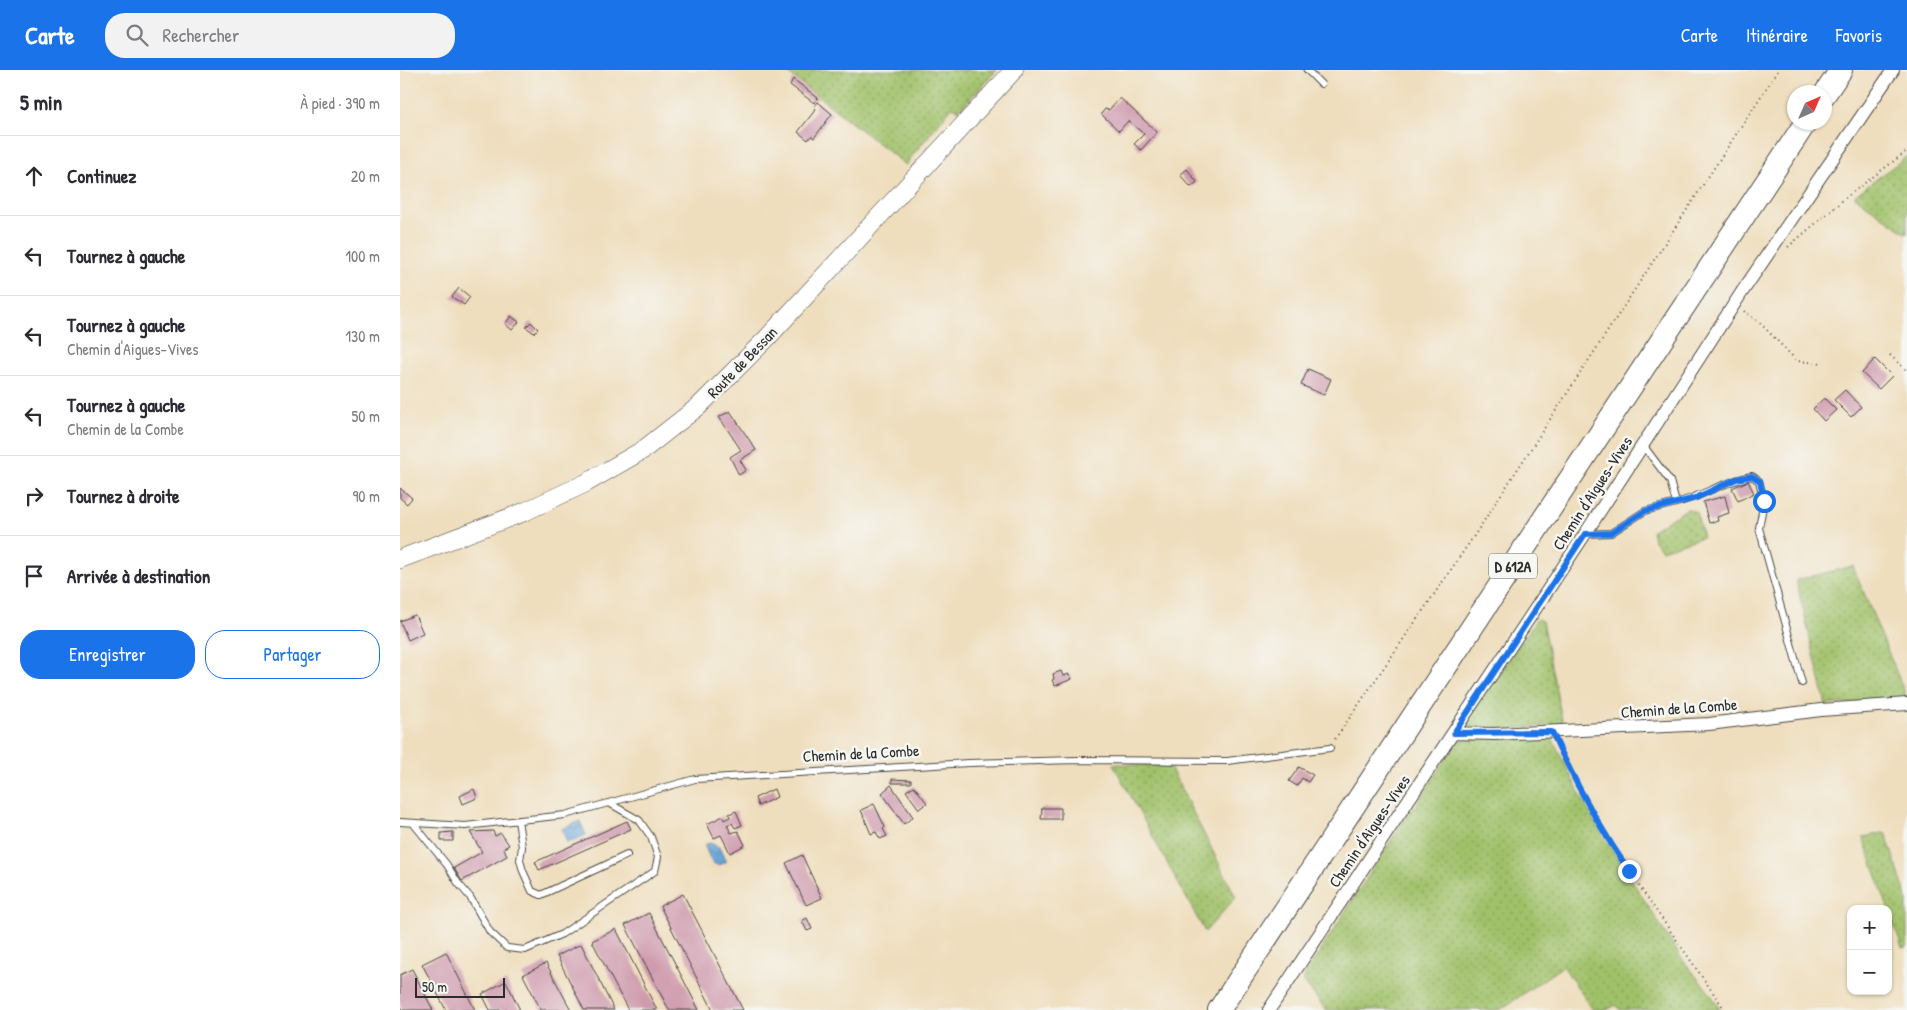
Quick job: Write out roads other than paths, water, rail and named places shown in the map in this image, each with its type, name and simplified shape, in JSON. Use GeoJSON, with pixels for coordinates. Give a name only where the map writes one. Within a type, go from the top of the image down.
{"type":"FeatureCollection","features":[{"type":"Feature","properties":{"kind":"highway"},"geometry":{"type":"LineString","coordinates":[[1831,85],[1841,70]]}},
{"type":"Feature","properties":{"kind":"highway","name":"D 612A"},"geometry":{"type":"LineString","coordinates":[[1219,1010],[1801,130]]}},
{"type":"Feature","properties":{"kind":"street","name":"Route de Bessan"},"geometry":{"type":"LineString","coordinates":[[400,559],[533,508],[586,483],[643,450],[699,406],[767,338],[1014,70]]}},
{"type":"Feature","properties":{"kind":"street","name":"Chemin d'Aigues-Vives"},"geometry":{"type":"LineString","coordinates":[[1270,1010],[1585,534],[1733,305],[1893,70]]}},
{"type":"Feature","properties":{"kind":"street","name":"Chemin de la Combe"},"geometry":{"type":"LineString","coordinates":[[1454,733],[1552,732],[1709,724],[1821,710],[1907,704]]}},
{"type":"Feature","properties":{"kind":"lane"},"geometry":{"type":"LineString","coordinates":[[1307,70],[1321,84]]}},
{"type":"Feature","properties":{"kind":"lane"},"geometry":{"type":"LineString","coordinates":[[1643,444],[1670,481],[1676,503]]}},
{"type":"Feature","properties":{"kind":"lane"},"geometry":{"type":"LineString","coordinates":[[1585,534],[1611,533],[1645,511],[1696,498],[1736,479],[1752,476],[1760,481],[1764,501],[1759,528],[1802,683]]}},
{"type":"Feature","properties":{"kind":"lane","name":"Chemin de la Combe"},"geometry":{"type":"LineString","coordinates":[[400,822],[465,826],[566,815],[695,779],[969,763],[1078,760],[1227,761],[1330,748]]}},
{"type":"Feature","properties":{"kind":"lane"},"geometry":{"type":"LineString","coordinates":[[413,823],[447,865],[470,898],[490,932],[507,948],[525,950],[562,934],[655,871],[658,857],[651,837],[639,820],[609,803]]}},
{"type":"Feature","properties":{"kind":"lane"},"geometry":{"type":"LineString","coordinates":[[518,820],[522,847],[520,860],[522,871],[532,891],[541,895],[627,855]]}},
{"type":"Feature","properties":{"kind":"water"},"geometry":{"type":"Polygon","coordinates":[[[580,821],[586,835],[567,843],[562,829],[580,821]]]}},
{"type":"Feature","properties":{"kind":"water"},"geometry":{"type":"Polygon","coordinates":[[[710,843],[719,847],[726,862],[718,865],[712,863],[704,845],[710,843]]]}}]}
